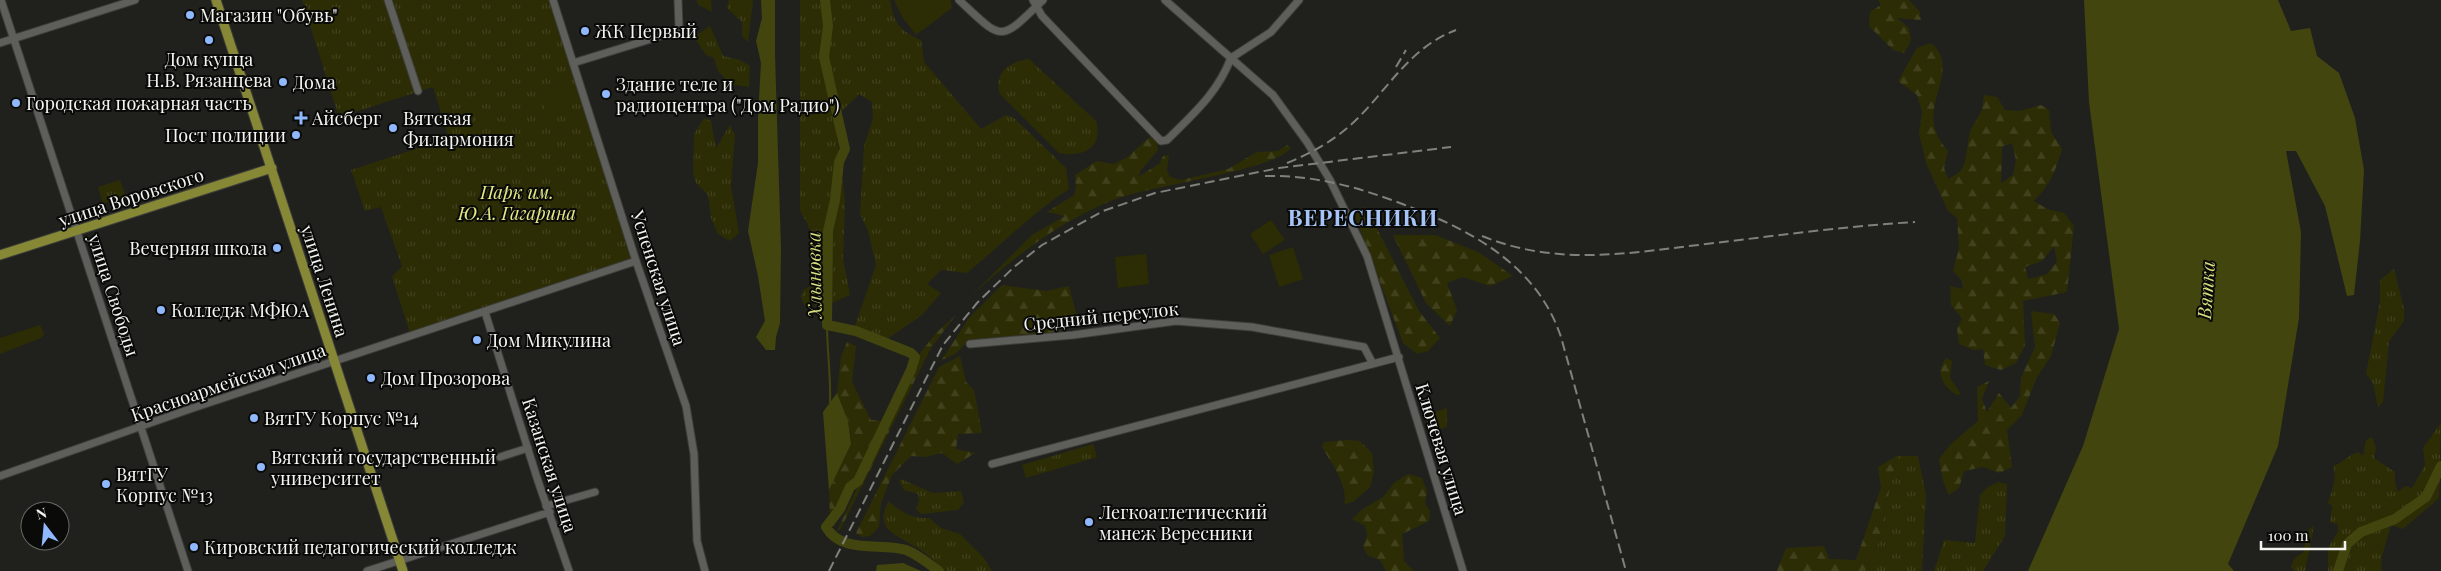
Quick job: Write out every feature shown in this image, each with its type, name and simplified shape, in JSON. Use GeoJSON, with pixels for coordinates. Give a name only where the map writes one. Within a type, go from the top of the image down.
{"type":"FeatureCollection","features":[{"type":"Feature","properties":{"kind":"main road","name":"улица Ленина"},"geometry":{"type":"LineString","coordinates":[[216,0],[403,571]]}},
{"type":"Feature","properties":{"kind":"main road","name":"улица Воровского"},"geometry":{"type":"LineString","coordinates":[[0,255],[272,168]]}},
{"type":"Feature","properties":{"kind":"street","name":"улица Свободы"},"geometry":{"type":"LineString","coordinates":[[1,0],[188,571]]}},
{"type":"Feature","properties":{"kind":"street"},"geometry":{"type":"LineString","coordinates":[[0,43],[135,0]]}},
{"type":"Feature","properties":{"kind":"street"},"geometry":{"type":"LineString","coordinates":[[388,0],[418,91]]}},
{"type":"Feature","properties":{"kind":"street","name":"Успенская улица"},"geometry":{"type":"LineString","coordinates":[[553,0],[636,261],[688,414],[694,454],[698,541],[705,571]]}},
{"type":"Feature","properties":{"kind":"street"},"geometry":{"type":"LineString","coordinates":[[573,63],[673,33],[679,27],[678,0]]}},
{"type":"Feature","properties":{"kind":"street"},"geometry":{"type":"LineString","coordinates":[[959,0],[991,29],[1002,32],[1015,27],[1035,3],[1043,0]]}},
{"type":"Feature","properties":{"kind":"street","name":"Ключевая улица"},"geometry":{"type":"LineString","coordinates":[[1165,0],[1273,95],[1307,142],[1330,180],[1367,256],[1462,571]]}},
{"type":"Feature","properties":{"kind":"street"},"geometry":{"type":"LineString","coordinates":[[1035,3],[1042,16],[1161,141],[1166,140],[1210,97],[1223,79],[1231,58],[1271,32],[1299,0]]}},
{"type":"Feature","properties":{"kind":"street","name":"Красноармейская улица"},"geometry":{"type":"LineString","coordinates":[[0,476],[636,261]]}},
{"type":"Feature","properties":{"kind":"street","name":"Казанская улица"},"geometry":{"type":"LineString","coordinates":[[485,312],[569,571]]}},
{"type":"Feature","properties":{"kind":"street","name":"Средний переулок"},"geometry":{"type":"LineString","coordinates":[[970,344],[1073,335],[1176,321],[1252,327],[1364,347],[1373,364]]}},
{"type":"Feature","properties":{"kind":"street"},"geometry":{"type":"LineString","coordinates":[[992,464],[1399,357]]}},
{"type":"Feature","properties":{"kind":"street"},"geometry":{"type":"LineString","coordinates":[[500,457],[528,448]]}},
{"type":"Feature","properties":{"kind":"street"},"geometry":{"type":"LineString","coordinates":[[367,571],[595,492]]}},
{"type":"Feature","properties":{"kind":"green space","name":"Парк им. Ю.А. Гагарина"},"geometry":{"type":"Polygon","coordinates":[[[302,0],[550,0],[632,254],[631,260],[411,336],[392,277],[402,266],[381,207],[365,211],[351,170],[449,138],[433,87],[339,117],[302,0]]]}},
{"type":"Feature","properties":{"kind":"green space"},"geometry":{"type":"Polygon","coordinates":[[[696,0],[711,0],[712,12],[699,5],[696,0]]]}},
{"type":"Feature","properties":{"kind":"green space"},"geometry":{"type":"Polygon","coordinates":[[[729,0],[753,0],[748,42],[742,36],[742,22],[727,8],[729,0]]]}},
{"type":"Feature","properties":{"kind":"green space"},"geometry":{"type":"Polygon","coordinates":[[[800,0],[890,0],[893,15],[899,25],[907,33],[921,40],[924,62],[981,129],[1006,115],[1014,118],[1066,168],[1069,189],[1029,219],[967,273],[941,270],[927,284],[941,293],[922,315],[887,339],[855,326],[876,265],[868,231],[860,214],[864,146],[873,119],[872,102],[859,94],[840,113],[837,135],[845,200],[843,258],[850,295],[818,309],[812,301],[804,305],[801,297],[803,290],[812,284],[817,276],[819,265],[818,253],[810,229],[800,211],[800,0]]]}},
{"type":"Feature","properties":{"kind":"green space"},"geometry":{"type":"Polygon","coordinates":[[[894,0],[951,0],[952,8],[916,35],[903,18],[894,0]]]}},
{"type":"Feature","properties":{"kind":"green space"},"geometry":{"type":"Polygon","coordinates":[[[1878,0],[1909,0],[1920,12],[1921,20],[1897,18],[1909,28],[1911,41],[1904,53],[1893,50],[1869,26],[1870,12],[1881,5],[1878,0]]]}},
{"type":"Feature","properties":{"kind":"green space"},"geometry":{"type":"Polygon","coordinates":[[[710,26],[723,56],[740,60],[750,66],[749,87],[730,84],[718,71],[714,58],[706,55],[694,37],[710,26]]]}},
{"type":"Feature","properties":{"kind":"green space"},"geometry":{"type":"Polygon","coordinates":[[[1931,43],[1939,52],[1942,61],[1941,81],[1935,103],[1934,124],[1939,139],[1948,151],[1944,168],[1948,179],[1960,172],[1965,162],[1970,131],[1982,110],[1984,95],[1997,97],[2005,110],[2020,111],[2041,105],[2049,110],[2051,132],[2062,149],[2052,177],[2045,189],[2034,201],[2047,209],[2064,213],[2074,226],[2067,292],[2023,301],[2025,345],[2016,363],[2001,370],[1985,365],[1983,349],[1974,350],[1959,344],[1957,328],[1962,319],[1951,305],[1950,286],[1963,289],[1962,280],[1953,271],[1959,248],[1957,218],[1948,211],[1926,163],[1919,134],[1922,112],[1917,95],[1898,81],[1917,48],[1931,43]],[[2012,143],[2002,147],[2001,183],[2013,175],[2016,160],[2012,143]],[[2054,246],[2042,261],[2025,267],[2028,279],[2047,274],[2057,262],[2054,246]]]}},
{"type":"Feature","properties":{"kind":"green space"},"geometry":{"type":"Polygon","coordinates":[[[1029,59],[1096,121],[1097,138],[1089,149],[1076,154],[1059,153],[1000,94],[999,80],[1005,69],[1015,62],[1029,59]]]}},
{"type":"Feature","properties":{"kind":"green space"},"geometry":{"type":"Polygon","coordinates":[[[564,86],[572,111],[548,118],[540,94],[564,86]]]}},
{"type":"Feature","properties":{"kind":"green space"},"geometry":{"type":"Polygon","coordinates":[[[704,118],[711,121],[716,148],[730,125],[735,135],[731,186],[739,233],[730,241],[718,234],[711,218],[708,195],[696,183],[693,173],[694,134],[704,118]]]}},
{"type":"Feature","properties":{"kind":"green space"},"geometry":{"type":"Polygon","coordinates":[[[1150,137],[1157,142],[1158,150],[1141,170],[1138,177],[1159,164],[1163,156],[1169,155],[1167,170],[1170,177],[1181,180],[1228,169],[1257,152],[1278,151],[1287,145],[1291,148],[1280,156],[1261,164],[1131,194],[1093,209],[1073,219],[1037,242],[969,298],[1032,235],[1065,216],[1047,212],[1074,195],[1076,188],[1075,175],[1097,161],[1113,164],[1126,158],[1150,137]]]}},
{"type":"Feature","properties":{"kind":"green space"},"geometry":{"type":"Polygon","coordinates":[[[120,180],[125,195],[103,204],[98,187],[120,180]]]}},
{"type":"Feature","properties":{"kind":"green space"},"geometry":{"type":"Polygon","coordinates":[[[1366,207],[1419,311],[1440,338],[1428,351],[1417,354],[1403,343],[1354,213],[1358,209],[1366,207]]]}},
{"type":"Feature","properties":{"kind":"green space"},"geometry":{"type":"Polygon","coordinates":[[[1271,220],[1285,240],[1263,254],[1250,234],[1271,220]]]}},
{"type":"Feature","properties":{"kind":"green space"},"geometry":{"type":"Polygon","coordinates":[[[1393,235],[1435,235],[1478,252],[1513,276],[1490,286],[1463,277],[1447,283],[1457,310],[1450,326],[1426,303],[1393,235]]]}},
{"type":"Feature","properties":{"kind":"green space"},"geometry":{"type":"Polygon","coordinates":[[[1293,247],[1303,279],[1279,287],[1269,255],[1293,247]]]}},
{"type":"Feature","properties":{"kind":"green space"},"geometry":{"type":"Polygon","coordinates":[[[1146,254],[1149,284],[1118,288],[1115,257],[1146,254]]]}},
{"type":"Feature","properties":{"kind":"green space"},"geometry":{"type":"Polygon","coordinates":[[[2394,269],[2404,309],[2404,321],[2389,341],[2383,402],[2378,407],[2373,383],[2366,374],[2380,302],[2380,280],[2394,269]]]}},
{"type":"Feature","properties":{"kind":"green space"},"geometry":{"type":"Polygon","coordinates":[[[1002,285],[1046,291],[1069,286],[1077,317],[1058,332],[969,340],[955,354],[941,361],[969,318],[1002,285]]]}},
{"type":"Feature","properties":{"kind":"green space"},"geometry":{"type":"Polygon","coordinates":[[[2031,311],[2054,314],[2060,323],[2051,356],[2036,379],[2022,415],[2007,430],[2012,467],[2000,473],[1983,467],[1964,471],[1959,488],[1949,495],[1943,481],[1939,459],[1951,444],[1978,421],[1977,387],[1989,381],[1982,399],[1987,412],[1999,393],[2011,408],[2020,396],[2021,378],[2035,347],[2031,311]]]}},
{"type":"Feature","properties":{"kind":"green space"},"geometry":{"type":"Polygon","coordinates":[[[955,316],[931,348],[840,530],[837,531],[921,352],[937,332],[955,316]]]}},
{"type":"Feature","properties":{"kind":"green space"},"geometry":{"type":"Polygon","coordinates":[[[40,325],[44,334],[41,338],[0,354],[0,338],[40,325]]]}},
{"type":"Feature","properties":{"kind":"green space"},"geometry":{"type":"Polygon","coordinates":[[[847,342],[856,346],[852,382],[871,420],[883,421],[834,527],[830,521],[829,490],[851,444],[848,421],[837,393],[841,357],[847,342]]]}},
{"type":"Feature","properties":{"kind":"green space"},"geometry":{"type":"Polygon","coordinates":[[[960,356],[966,382],[974,390],[982,433],[958,434],[956,449],[975,453],[957,464],[942,453],[925,457],[911,456],[892,475],[881,503],[879,527],[870,536],[862,537],[856,533],[939,367],[960,356]]]}},
{"type":"Feature","properties":{"kind":"green space"},"geometry":{"type":"Polygon","coordinates":[[[1946,358],[1952,361],[1950,378],[1961,394],[1957,395],[1947,388],[1942,379],[1941,369],[1946,358]]]}},
{"type":"Feature","properties":{"kind":"green space"},"geometry":{"type":"Polygon","coordinates":[[[1447,408],[1447,427],[1432,431],[1427,423],[1426,415],[1447,408]]]}},
{"type":"Feature","properties":{"kind":"green space"},"geometry":{"type":"Polygon","coordinates":[[[2441,423],[2439,498],[2403,529],[2391,525],[2382,556],[2381,571],[2328,571],[2328,548],[2338,532],[2338,525],[2330,522],[2332,506],[2328,503],[2334,480],[2333,466],[2358,452],[2363,456],[2366,440],[2372,437],[2376,448],[2374,458],[2395,472],[2395,483],[2398,492],[2405,486],[2412,488],[2425,465],[2423,448],[2441,423]]]}},
{"type":"Feature","properties":{"kind":"green space"},"geometry":{"type":"Polygon","coordinates":[[[1360,441],[1372,453],[1374,471],[1370,487],[1353,502],[1344,504],[1345,497],[1342,482],[1322,447],[1324,442],[1360,441]]]}},
{"type":"Feature","properties":{"kind":"green space"},"geometry":{"type":"Polygon","coordinates":[[[1093,444],[1097,457],[1026,478],[1022,465],[1093,444]]]}},
{"type":"Feature","properties":{"kind":"green space"},"geometry":{"type":"Polygon","coordinates":[[[1897,456],[1918,456],[1926,495],[1922,571],[1865,571],[1878,543],[1897,456]]]}},
{"type":"Feature","properties":{"kind":"green space"},"geometry":{"type":"Polygon","coordinates":[[[1897,456],[1878,543],[1865,571],[1777,571],[1786,548],[1824,546],[1829,559],[1856,560],[1881,488],[1878,467],[1897,456]]]}},
{"type":"Feature","properties":{"kind":"green space"},"geometry":{"type":"Polygon","coordinates":[[[1408,474],[1422,478],[1427,491],[1425,504],[1430,510],[1429,521],[1402,534],[1404,561],[1414,571],[1386,571],[1380,560],[1368,556],[1363,547],[1367,535],[1365,526],[1352,519],[1363,509],[1383,497],[1394,483],[1408,474]]]}},
{"type":"Feature","properties":{"kind":"green space"},"geometry":{"type":"Polygon","coordinates":[[[901,479],[933,493],[961,491],[964,502],[958,510],[921,514],[916,509],[919,500],[918,494],[904,490],[899,481],[901,479]]]}},
{"type":"Feature","properties":{"kind":"green space"},"geometry":{"type":"Polygon","coordinates":[[[1998,482],[2007,484],[2005,536],[1983,571],[1934,571],[1944,540],[1975,543],[1980,495],[1988,487],[1998,482]]]}},
{"type":"Feature","properties":{"kind":"green space"},"geometry":{"type":"Polygon","coordinates":[[[889,501],[907,514],[929,518],[941,528],[960,534],[984,558],[992,571],[943,571],[926,554],[888,529],[883,518],[889,501]]]}},
{"type":"Feature","properties":{"kind":"green space"},"geometry":{"type":"Polygon","coordinates":[[[2314,526],[2305,571],[2294,571],[2291,567],[2293,562],[2297,556],[2303,553],[2309,529],[2314,526]]]}},
{"type":"Feature","properties":{"kind":"water"},"geometry":{"type":"Polygon","coordinates":[[[761,0],[775,0],[781,249],[780,323],[775,350],[766,350],[756,337],[765,321],[748,231],[758,163],[761,63],[756,41],[762,18],[761,0]]]}},
{"type":"Feature","properties":{"kind":"water","name":"Вятка"},"geometry":{"type":"Polygon","coordinates":[[[2084,0],[2278,0],[2291,31],[2310,28],[2317,56],[2339,73],[2355,118],[2364,170],[2360,241],[2354,295],[2347,296],[2325,206],[2296,151],[2286,151],[2301,232],[2299,318],[2278,446],[2228,564],[2234,571],[2028,571],[2083,446],[2119,329],[2089,102],[2084,0]]]}},
{"type":"Feature","properties":{"kind":"water"},"geometry":{"type":"Polygon","coordinates":[[[837,393],[848,421],[851,444],[829,490],[823,412],[837,393]]]}},
{"type":"Feature","properties":{"kind":"water"},"geometry":{"type":"Polygon","coordinates":[[[903,563],[921,571],[876,571],[877,565],[903,563]]]}},
{"type":"Feature","properties":{"kind":"waterway","name":"Хлыновка"},"geometry":{"type":"LineString","coordinates":[[825,0],[828,26],[824,57],[845,149],[839,162],[835,200],[828,231],[827,325],[856,331],[911,353],[915,357],[911,370],[858,481],[850,487],[840,509],[826,527],[833,536],[852,544],[906,550],[939,571]]}},
{"type":"Feature","properties":{"kind":"waterway"},"geometry":{"type":"LineString","coordinates":[[827,325],[830,402]]}},
{"type":"Feature","properties":{"kind":"waterway"},"geometry":{"type":"LineString","coordinates":[[2338,571],[2347,544],[2361,532],[2395,519],[2426,497],[2441,466]]}},
{"type":"Feature","properties":{"kind":"railway"},"geometry":{"type":"LineString","coordinates":[[1287,163],[1316,149],[1342,132],[1370,106],[1402,68],[1426,46],[1456,30]]}},
{"type":"Feature","properties":{"kind":"railway"},"geometry":{"type":"LineString","coordinates":[[1396,67],[1406,50]]}},
{"type":"Feature","properties":{"kind":"railway"},"geometry":{"type":"LineString","coordinates":[[829,571],[943,345],[977,303],[1014,267],[1042,245],[1103,211],[1155,193],[1279,168],[1451,147]]}},
{"type":"Feature","properties":{"kind":"railway"},"geometry":{"type":"LineString","coordinates":[[1265,176],[1283,176],[1336,183],[1405,205],[1454,226],[1477,239],[1499,253],[1518,270],[1536,290],[1550,312],[1561,337],[1626,571]]}},
{"type":"Feature","properties":{"kind":"railway"},"geometry":{"type":"LineString","coordinates":[[1482,236],[1511,246],[1540,252],[1598,255],[1840,228],[1915,222]]}},
{"type":"Feature","properties":{"kind":"place","name":"Магазин \"Обувь\""},"geometry":{"type":"Point","coordinates":[190,15]}},
{"type":"Feature","properties":{"kind":"place","name":"ЖК Первый"},"geometry":{"type":"Point","coordinates":[585,31]}},
{"type":"Feature","properties":{"kind":"place","name":"Дом купца Н.В. Рязанцева"},"geometry":{"type":"Point","coordinates":[209,40]}},
{"type":"Feature","properties":{"kind":"place","name":"Дома"},"geometry":{"type":"Point","coordinates":[283,82]}},
{"type":"Feature","properties":{"kind":"place","name":"Здание теле и радиоцентра (\"Дом Радио\")"},"geometry":{"type":"Point","coordinates":[606,94]}},
{"type":"Feature","properties":{"kind":"place","name":"Городская пожарная часть"},"geometry":{"type":"Point","coordinates":[16,103]}},
{"type":"Feature","properties":{"kind":"place","name":"Айсберг"},"geometry":{"type":"Point","coordinates":[301,118]}},
{"type":"Feature","properties":{"kind":"place","name":"Вятская Филармония"},"geometry":{"type":"Point","coordinates":[393,128]}},
{"type":"Feature","properties":{"kind":"place","name":"Пост полиции"},"geometry":{"type":"Point","coordinates":[296,135]}},
{"type":"Feature","properties":{"kind":"place","name":"Вечерняя школа"},"geometry":{"type":"Point","coordinates":[277,248]}},
{"type":"Feature","properties":{"kind":"place","name":"Колледж МФЮА"},"geometry":{"type":"Point","coordinates":[161,310]}},
{"type":"Feature","properties":{"kind":"place","name":"Дом Микулина"},"geometry":{"type":"Point","coordinates":[477,340]}},
{"type":"Feature","properties":{"kind":"place","name":"Дом Прозорова"},"geometry":{"type":"Point","coordinates":[371,378]}},
{"type":"Feature","properties":{"kind":"place","name":"ВятГУ Корпус №14"},"geometry":{"type":"Point","coordinates":[254,418]}},
{"type":"Feature","properties":{"kind":"place","name":"Вятский государственный университет"},"geometry":{"type":"Point","coordinates":[261,467]}},
{"type":"Feature","properties":{"kind":"place","name":"ВятГУ Корпус №13"},"geometry":{"type":"Point","coordinates":[106,484]}},
{"type":"Feature","properties":{"kind":"place","name":"Легкоатлетический манеж Вересники"},"geometry":{"type":"Point","coordinates":[1089,522]}},
{"type":"Feature","properties":{"kind":"place","name":"Кировский педагогический колледж"},"geometry":{"type":"Point","coordinates":[194,547]}},
{"type":"Feature","properties":{"kind":"district","name":"ВЕРЕСНИКИ"},"geometry":{"type":"Point","coordinates":[1363,217]}}]}
